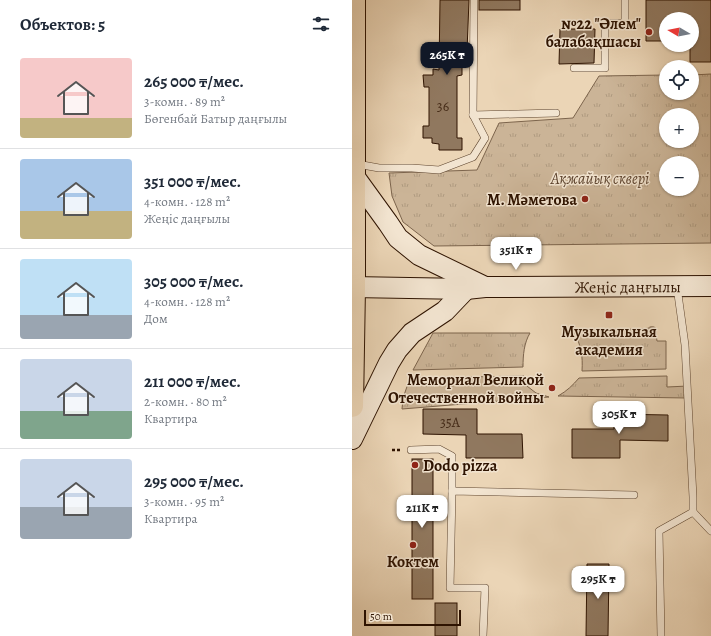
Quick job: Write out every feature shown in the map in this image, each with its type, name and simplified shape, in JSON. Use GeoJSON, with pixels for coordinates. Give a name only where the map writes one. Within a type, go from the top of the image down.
{"type":"FeatureCollection","features":[{"type":"Feature","properties":{"kind":"main road"},"geometry":{"type":"LineString","coordinates":[[352,406],[354,0]]}},
{"type":"Feature","properties":{"kind":"main road"},"geometry":{"type":"LineString","coordinates":[[352,439],[389,363],[397,350],[412,333],[445,311],[475,288],[420,254],[398,238],[354,170]]}},
{"type":"Feature","properties":{"kind":"main road","name":"Жеңіс даңғылы"},"geometry":{"type":"LineString","coordinates":[[353,287],[475,288],[711,286]]}},
{"type":"Feature","properties":{"kind":"lane"},"geometry":{"type":"LineString","coordinates":[[354,170],[379,168],[439,170],[473,158],[485,138],[473,115],[474,0]]}},
{"type":"Feature","properties":{"kind":"lane"},"geometry":{"type":"LineString","coordinates":[[574,68],[605,68],[605,23],[625,23],[625,0]]}},
{"type":"Feature","properties":{"kind":"lane"},"geometry":{"type":"LineString","coordinates":[[473,115],[556,114]]}},
{"type":"Feature","properties":{"kind":"lane"},"geometry":{"type":"LineString","coordinates":[[677,286],[685,345],[693,512],[711,531]]}},
{"type":"Feature","properties":{"kind":"lane"},"geometry":{"type":"LineString","coordinates":[[411,450],[439,449],[452,456],[450,588],[484,588],[484,636]]}},
{"type":"Feature","properties":{"kind":"lane"},"geometry":{"type":"LineString","coordinates":[[452,491],[634,495]]}},
{"type":"Feature","properties":{"kind":"lane"},"geometry":{"type":"LineString","coordinates":[[661,636],[659,531],[693,512]]}},
{"type":"Feature","properties":{"kind":"green space","name":"Ақжайық сквері"},"geometry":{"type":"Polygon","coordinates":[[[711,74],[711,243],[434,246],[403,222],[392,196],[389,173],[477,170],[499,123],[573,118],[599,76],[659,75],[659,100],[699,100],[699,75],[711,74]]]}},
{"type":"Feature","properties":{"kind":"green space"},"geometry":{"type":"Polygon","coordinates":[[[655,328],[657,341],[666,341],[666,369],[582,371],[581,351],[574,332],[655,328]]]}},
{"type":"Feature","properties":{"kind":"green space"},"geometry":{"type":"Polygon","coordinates":[[[433,333],[530,333],[524,349],[523,367],[413,370],[433,333]]]}},
{"type":"Feature","properties":{"kind":"green space"},"geometry":{"type":"Polygon","coordinates":[[[524,376],[527,386],[536,393],[549,397],[402,409],[403,398],[410,378],[524,376]]]}},
{"type":"Feature","properties":{"kind":"green space"},"geometry":{"type":"Polygon","coordinates":[[[667,376],[667,387],[688,386],[687,398],[558,396],[570,388],[579,378],[667,376]]]}},
{"type":"Feature","properties":{"kind":"building"},"geometry":{"type":"Polygon","coordinates":[[[440,0],[469,0],[467,51],[462,51],[462,75],[457,76],[457,138],[462,138],[462,150],[439,150],[439,144],[432,143],[432,138],[423,138],[423,126],[429,126],[429,87],[424,87],[423,75],[433,75],[433,69],[439,70],[440,0]]]}},
{"type":"Feature","properties":{"kind":"building"},"geometry":{"type":"Polygon","coordinates":[[[479,0],[520,0],[520,10],[479,10],[479,0]]]}},
{"type":"Feature","properties":{"kind":"building"},"geometry":{"type":"Polygon","coordinates":[[[646,0],[711,0],[711,62],[690,60],[690,52],[699,52],[699,12],[659,12],[659,41],[646,41],[646,0]]]}},
{"type":"Feature","properties":{"kind":"building"},"geometry":{"type":"Polygon","coordinates":[[[560,29],[595,29],[594,63],[559,64],[560,29]]]}},
{"type":"Feature","properties":{"kind":"building"},"geometry":{"type":"Polygon","coordinates":[[[423,409],[477,409],[477,434],[522,434],[523,458],[466,458],[466,435],[423,434],[423,409]]]}},
{"type":"Feature","properties":{"kind":"building"},"geometry":{"type":"Polygon","coordinates":[[[614,414],[668,415],[668,441],[620,440],[620,458],[572,458],[572,429],[614,429],[614,414]]]}},
{"type":"Feature","properties":{"kind":"building"},"geometry":{"type":"Polygon","coordinates":[[[412,459],[433,459],[433,599],[412,599],[412,459]]]}},
{"type":"Feature","properties":{"kind":"building"},"geometry":{"type":"Polygon","coordinates":[[[587,564],[609,564],[608,636],[586,636],[587,564]]]}},
{"type":"Feature","properties":{"kind":"building"},"geometry":{"type":"Polygon","coordinates":[[[435,603],[457,603],[457,636],[435,636],[435,603]]]}},
{"type":"Feature","properties":{"kind":"place","name":"№22 \"Әлем\" балабақшасы"},"geometry":{"type":"Point","coordinates":[649,32]}},
{"type":"Feature","properties":{"kind":"place","name":"М. Мәметова"},"geometry":{"type":"Point","coordinates":[585,199]}},
{"type":"Feature","properties":{"kind":"place","name":"Музыкальная академия"},"geometry":{"type":"Point","coordinates":[609,315]}},
{"type":"Feature","properties":{"kind":"place","name":"Мемориал Великой Отечественной войны"},"geometry":{"type":"Point","coordinates":[552,388]}},
{"type":"Feature","properties":{"kind":"place","name":"Dodo pizza"},"geometry":{"type":"Point","coordinates":[415,465]}},
{"type":"Feature","properties":{"kind":"place","name":"Коктем"},"geometry":{"type":"Point","coordinates":[413,545]}}]}
